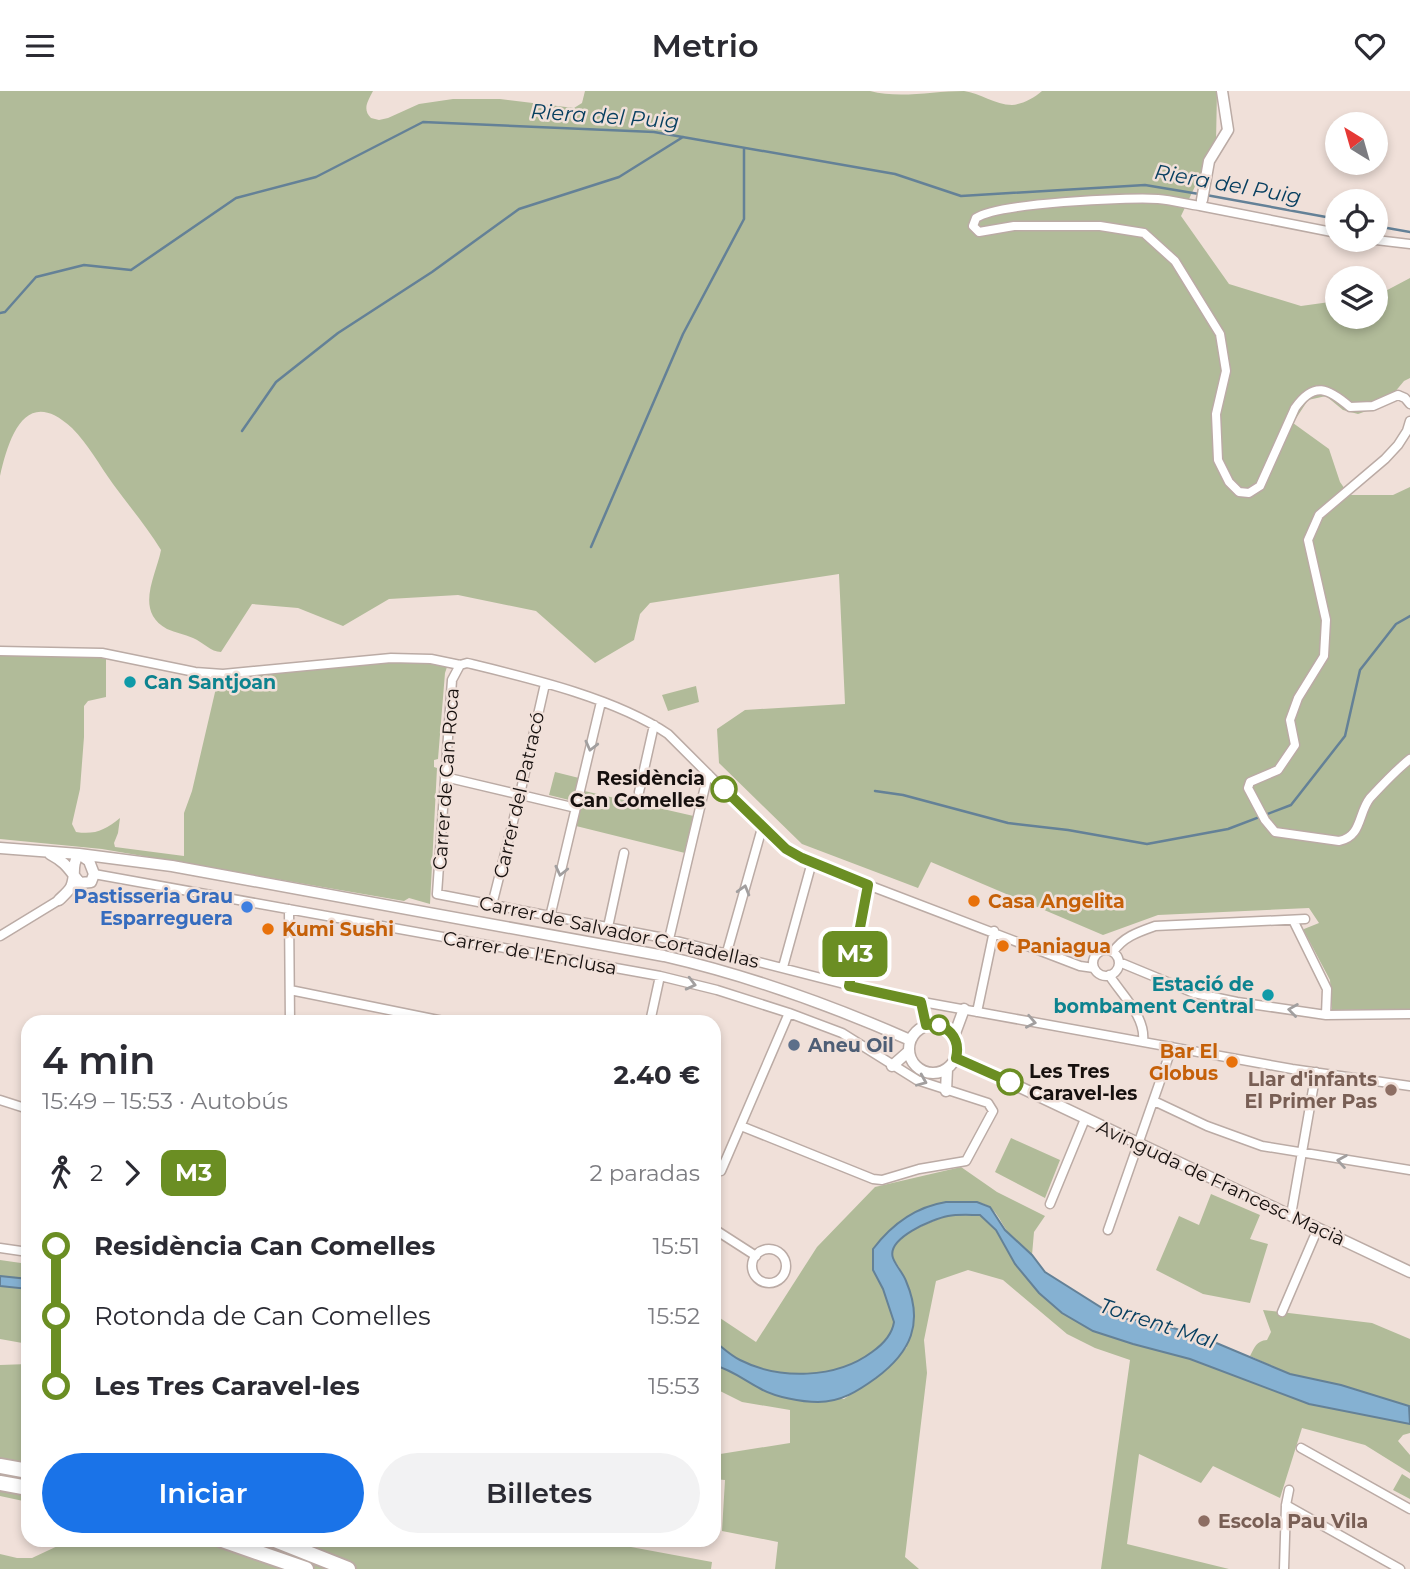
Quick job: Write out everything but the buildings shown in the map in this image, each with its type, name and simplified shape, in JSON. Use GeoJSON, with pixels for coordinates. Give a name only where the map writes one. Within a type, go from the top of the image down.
{"type":"FeatureCollection","features":[{"type":"Feature","properties":{"kind":"highway"},"geometry":{"type":"LineString","coordinates":[[0,1466],[21,1470]]}},
{"type":"Feature","properties":{"kind":"highway"},"geometry":{"type":"LineString","coordinates":[[0,1483],[21,1487]]}},
{"type":"Feature","properties":{"kind":"highway"},"geometry":{"type":"LineString","coordinates":[[242,1547],[306,1569]]}},
{"type":"Feature","properties":{"kind":"highway"},"geometry":{"type":"LineString","coordinates":[[293,1547],[348,1569]]}},
{"type":"Feature","properties":{"kind":"street"},"geometry":{"type":"LineString","coordinates":[[1202,198],[1209,161],[1228,130],[1222,91]]}},
{"type":"Feature","properties":{"kind":"street"},"geometry":{"type":"LineString","coordinates":[[1325,230],[1202,198],[1058,203],[985,213],[976,218],[973,226],[979,232],[1014,226],[1100,226],[1144,233],[1175,261],[1220,334],[1226,371],[1216,414],[1218,460],[1229,482],[1238,492],[1249,493],[1261,486],[1295,408],[1312,390],[1328,390],[1350,407],[1373,406],[1398,395],[1410,404]]}},
{"type":"Feature","properties":{"kind":"street"},"geometry":{"type":"LineString","coordinates":[[1388,241],[1410,244]]}},
{"type":"Feature","properties":{"kind":"street"},"geometry":{"type":"LineString","coordinates":[[1410,421],[1402,438],[1385,459],[1319,515],[1308,540],[1326,620],[1324,656],[1298,698],[1290,720],[1294,745],[1278,770],[1250,782],[1248,788],[1265,820],[1275,832],[1346,840],[1358,826],[1368,800],[1410,759]]}},
{"type":"Feature","properties":{"kind":"street"},"geometry":{"type":"LineString","coordinates":[[0,651],[102,653],[187,670],[223,674],[391,657],[431,659],[460,665],[467,663],[545,684],[601,702],[654,725],[674,739],[786,849],[812,862],[1080,966],[1094,968],[1100,974],[1109,975],[1117,970],[1119,962]]}},
{"type":"Feature","properties":{"kind":"street","name":"Carrer de Can Roca"},"geometry":{"type":"LineString","coordinates":[[438,894],[452,680],[460,665]]}},
{"type":"Feature","properties":{"kind":"street","name":"Carrer del Patracó"},"geometry":{"type":"LineString","coordinates":[[492,905],[545,684]]}},
{"type":"Feature","properties":{"kind":"street"},"geometry":{"type":"LineString","coordinates":[[550,917],[601,702]]}},
{"type":"Feature","properties":{"kind":"street"},"geometry":{"type":"LineString","coordinates":[[639,792],[654,725]]}},
{"type":"Feature","properties":{"kind":"street"},"geometry":{"type":"LineString","coordinates":[[669,939],[708,774]]}},
{"type":"Feature","properties":{"kind":"street"},"geometry":{"type":"LineString","coordinates":[[445,777],[576,808]]}},
{"type":"Feature","properties":{"kind":"street"},"geometry":{"type":"LineString","coordinates":[[727,952],[762,828]]}},
{"type":"Feature","properties":{"kind":"street"},"geometry":{"type":"LineString","coordinates":[[0,848],[79,854],[188,868],[664,955],[789,993],[909,1046]]}},
{"type":"Feature","properties":{"kind":"street"},"geometry":{"type":"LineString","coordinates":[[43,851],[66,863],[79,881],[86,884]]}},
{"type":"Feature","properties":{"kind":"street"},"geometry":{"type":"LineString","coordinates":[[608,927],[624,853]]}},
{"type":"Feature","properties":{"kind":"street"},"geometry":{"type":"LineString","coordinates":[[59,900],[71,887],[73,864],[79,854]]}},
{"type":"Feature","properties":{"kind":"street"},"geometry":{"type":"LineString","coordinates":[[79,854],[89,861],[94,874]]}},
{"type":"Feature","properties":{"kind":"street"},"geometry":{"type":"LineString","coordinates":[[0,936],[72,895],[91,881],[100,866],[117,859]]}},
{"type":"Feature","properties":{"kind":"street"},"geometry":{"type":"LineString","coordinates":[[783,967],[812,862]]}},
{"type":"Feature","properties":{"kind":"street","name":"Carrer de l'Enclusa"},"geometry":{"type":"LineString","coordinates":[[94,874],[660,976],[717,990],[789,1013],[842,1034],[917,1080],[988,1103],[993,1111],[966,1161],[919,1168],[882,1180],[873,1179],[741,1126]]}},
{"type":"Feature","properties":{"kind":"street"},"geometry":{"type":"LineString","coordinates":[[849,986],[868,885]]}},
{"type":"Feature","properties":{"kind":"street","name":"Carrer de Salvador Cortadellas"},"geometry":{"type":"LineString","coordinates":[[438,894],[669,939],[921,1002],[1292,1069],[1410,1086]]}},
{"type":"Feature","properties":{"kind":"street"},"geometry":{"type":"LineString","coordinates":[[289,909],[290,1015]]}},
{"type":"Feature","properties":{"kind":"street"},"geometry":{"type":"LineString","coordinates":[[1113,952],[1134,933],[1155,926],[1305,919]]}},
{"type":"Feature","properties":{"kind":"street"},"geometry":{"type":"LineString","coordinates":[[1293,920],[1327,989],[1326,1015]]}},
{"type":"Feature","properties":{"kind":"street"},"geometry":{"type":"LineString","coordinates":[[977,1011],[994,931]]}},
{"type":"Feature","properties":{"kind":"street"},"geometry":{"type":"LineString","coordinates":[[1094,968],[1098,953],[1105,950],[1113,952],[1119,962],[1194,993],[1326,1015],[1410,1014]]}},
{"type":"Feature","properties":{"kind":"street"},"geometry":{"type":"LineString","coordinates":[[1109,975],[1141,1021],[1143,1041]]}},
{"type":"Feature","properties":{"kind":"street"},"geometry":{"type":"LineString","coordinates":[[652,1015],[660,976]]}},
{"type":"Feature","properties":{"kind":"street"},"geometry":{"type":"LineString","coordinates":[[290,990],[413,1015]]}},
{"type":"Feature","properties":{"kind":"street"},"geometry":{"type":"LineString","coordinates":[[921,1002],[926,1025]]}},
{"type":"Feature","properties":{"kind":"street"},"geometry":{"type":"LineString","coordinates":[[909,1046],[914,1064],[926,1072],[947,1069],[956,1058],[954,1036],[964,1009]]}},
{"type":"Feature","properties":{"kind":"street"},"geometry":{"type":"LineString","coordinates":[[721,1171],[789,1013]]}},
{"type":"Feature","properties":{"kind":"street"},"geometry":{"type":"LineString","coordinates":[[892,1066],[909,1046],[914,1034],[926,1025],[944,1027],[954,1036]]}},
{"type":"Feature","properties":{"kind":"street"},"geometry":{"type":"LineString","coordinates":[[1108,1230],[1172,1048]]}},
{"type":"Feature","properties":{"kind":"street","name":"Avinguda de Francesc Macià"},"geometry":{"type":"LineString","coordinates":[[956,1058],[1410,1272]]}},
{"type":"Feature","properties":{"kind":"street"},"geometry":{"type":"LineString","coordinates":[[946,1091],[947,1069]]}},
{"type":"Feature","properties":{"kind":"street"},"geometry":{"type":"LineString","coordinates":[[1291,1215],[1316,1072]]}},
{"type":"Feature","properties":{"kind":"street"},"geometry":{"type":"LineString","coordinates":[[0,1100],[21,1107]]}},
{"type":"Feature","properties":{"kind":"street"},"geometry":{"type":"LineString","coordinates":[[1154,1101],[1208,1126],[1262,1146],[1410,1170]]}},
{"type":"Feature","properties":{"kind":"street"},"geometry":{"type":"LineString","coordinates":[[1050,1204],[1085,1119]]}},
{"type":"Feature","properties":{"kind":"street"},"geometry":{"type":"LineString","coordinates":[[1282,1312],[1318,1228]]}},
{"type":"Feature","properties":{"kind":"street"},"geometry":{"type":"LineString","coordinates":[[721,1234],[756,1256]]}},
{"type":"Feature","properties":{"kind":"street"},"geometry":{"type":"LineString","coordinates":[[0,1248],[21,1251]]}},
{"type":"Feature","properties":{"kind":"street"},"geometry":{"type":"LineString","coordinates":[[770,1249],[780,1254],[786,1265],[782,1276],[772,1283],[757,1278],[752,1267],[756,1256],[770,1249]]}},
{"type":"Feature","properties":{"kind":"street"},"geometry":{"type":"LineString","coordinates":[[1301,1448],[1410,1509]]}},
{"type":"Feature","properties":{"kind":"street"},"geometry":{"type":"LineString","coordinates":[[1284,1569],[1289,1490]]}},
{"type":"Feature","properties":{"kind":"street"},"geometry":{"type":"LineString","coordinates":[[1286,1505],[1400,1569]]}},
{"type":"Feature","properties":{"kind":"green space"},"geometry":{"type":"Polygon","coordinates":[[[0,91],[373,91],[367,111],[371,118],[379,120],[419,104],[453,99],[500,99],[574,108],[582,103],[585,91],[870,91],[905,95],[964,91],[1012,105],[1028,100],[1042,91],[1217,91],[1216,142],[1181,216],[1229,284],[1301,306],[1325,303],[1325,329],[1388,329],[1388,290],[1410,278],[1410,378],[1404,381],[1384,405],[1358,414],[1343,410],[1326,396],[1308,400],[1293,423],[1329,449],[1340,482],[1349,495],[1393,495],[1410,487],[1410,1009],[1332,1010],[1330,980],[1304,931],[1319,923],[1309,908],[1158,915],[1103,935],[931,862],[918,888],[802,844],[719,763],[717,729],[745,710],[845,704],[839,574],[650,603],[640,614],[634,640],[595,663],[536,611],[458,595],[389,599],[343,626],[298,608],[252,604],[221,652],[167,629],[157,622],[151,613],[150,593],[161,550],[72,428],[56,416],[43,412],[31,414],[15,432],[0,476],[0,91]]]}},
{"type":"Feature","properties":{"kind":"green space"},"geometry":{"type":"Polygon","coordinates":[[[0,655],[106,657],[106,697],[88,701],[84,706],[80,789],[72,824],[76,832],[89,833],[120,818],[115,847],[184,856],[184,813],[192,791],[216,688],[223,677],[394,660],[444,663],[447,667],[438,759],[434,760],[434,767],[437,768],[430,904],[409,898],[404,901],[102,849],[0,839],[0,655]]]}},
{"type":"Feature","properties":{"kind":"green space"},"geometry":{"type":"Polygon","coordinates":[[[696,686],[699,702],[668,711],[662,695],[696,686]]]}},
{"type":"Feature","properties":{"kind":"green space"},"geometry":{"type":"Polygon","coordinates":[[[555,772],[579,778],[573,801],[549,795],[555,772]]]}},
{"type":"Feature","properties":{"kind":"green space"},"geometry":{"type":"Polygon","coordinates":[[[580,790],[698,817],[689,854],[572,825],[580,790]]]}},
{"type":"Feature","properties":{"kind":"green space"},"geometry":{"type":"Polygon","coordinates":[[[1011,1138],[1060,1160],[1045,1198],[995,1172],[1011,1138]]]}},
{"type":"Feature","properties":{"kind":"green space"},"geometry":{"type":"Polygon","coordinates":[[[961,1167],[997,1192],[1045,1216],[1034,1232],[1032,1255],[1010,1235],[991,1208],[978,1203],[939,1204],[914,1213],[892,1228],[873,1249],[876,1276],[894,1322],[883,1342],[858,1361],[825,1372],[790,1373],[756,1367],[721,1346],[721,1319],[756,1342],[817,1247],[875,1187],[961,1167]]]}},
{"type":"Feature","properties":{"kind":"green space"},"geometry":{"type":"Polygon","coordinates":[[[1211,1194],[1260,1215],[1250,1239],[1268,1244],[1250,1303],[1203,1294],[1156,1270],[1179,1216],[1199,1225],[1211,1194]]]}},
{"type":"Feature","properties":{"kind":"green space"},"geometry":{"type":"Polygon","coordinates":[[[949,1215],[980,1215],[996,1230],[1015,1264],[1039,1293],[1062,1313],[1093,1331],[1190,1359],[1309,1404],[1410,1424],[1410,1433],[1403,1435],[1398,1441],[1410,1455],[1410,1473],[1365,1445],[1302,1428],[1280,1498],[1213,1466],[1201,1483],[1139,1454],[1127,1544],[1229,1569],[1101,1569],[1130,1360],[1095,1348],[1067,1334],[1003,1280],[968,1270],[936,1281],[924,1340],[927,1373],[905,1557],[919,1569],[775,1569],[778,1542],[722,1531],[725,1480],[721,1480],[721,1454],[790,1443],[790,1410],[742,1402],[721,1392],[721,1367],[732,1370],[763,1390],[844,1399],[886,1370],[907,1347],[903,1280],[900,1268],[893,1258],[893,1250],[904,1236],[949,1215]]]}},
{"type":"Feature","properties":{"kind":"green space"},"geometry":{"type":"Polygon","coordinates":[[[0,1260],[21,1263],[21,1278],[0,1276],[0,1260]]]}},
{"type":"Feature","properties":{"kind":"green space"},"geometry":{"type":"Polygon","coordinates":[[[0,1286],[21,1288],[21,1343],[0,1339],[0,1286]]]}},
{"type":"Feature","properties":{"kind":"green space"},"geometry":{"type":"Polygon","coordinates":[[[1263,1310],[1372,1323],[1410,1339],[1410,1406],[1341,1385],[1290,1374],[1250,1356],[1256,1345],[1267,1340],[1271,1332],[1263,1310]]]}},
{"type":"Feature","properties":{"kind":"green space"},"geometry":{"type":"Polygon","coordinates":[[[21,1364],[21,1500],[0,1496],[0,1365],[21,1364]]]}},
{"type":"Feature","properties":{"kind":"green space"},"geometry":{"type":"Polygon","coordinates":[[[1402,1474],[1410,1479],[1410,1499],[1393,1490],[1402,1474]]]}},
{"type":"Feature","properties":{"kind":"green space"},"geometry":{"type":"Polygon","coordinates":[[[55,1547],[631,1547],[712,1562],[711,1569],[0,1569],[0,1554],[32,1558],[55,1547]]]}},
{"type":"Feature","properties":{"kind":"water"},"geometry":{"type":"Polygon","coordinates":[[[977,1202],[990,1207],[1005,1230],[1032,1255],[1045,1272],[1118,1318],[1147,1321],[1195,1334],[1290,1374],[1341,1385],[1409,1406],[1410,1424],[1309,1404],[1190,1359],[1093,1331],[1062,1313],[1039,1293],[1015,1264],[996,1230],[980,1215],[941,1218],[922,1225],[897,1243],[893,1258],[906,1281],[914,1310],[911,1336],[906,1347],[888,1368],[856,1391],[826,1402],[796,1400],[767,1392],[721,1368],[721,1347],[755,1367],[807,1374],[842,1367],[872,1352],[886,1339],[894,1322],[883,1289],[873,1270],[873,1249],[905,1218],[935,1204],[977,1202]]]}},
{"type":"Feature","properties":{"kind":"water"},"geometry":{"type":"Polygon","coordinates":[[[0,1276],[21,1278],[21,1288],[0,1286],[0,1276]]]}},
{"type":"Feature","properties":{"kind":"waterway","name":"Riera del Puig"},"geometry":{"type":"LineString","coordinates":[[0,313],[5,312],[36,277],[84,265],[131,270],[236,198],[316,177],[423,122],[654,132],[895,174],[961,196],[1145,185],[1199,194]]}},
{"type":"Feature","properties":{"kind":"waterway"},"geometry":{"type":"LineString","coordinates":[[242,431],[276,382],[338,333],[432,272],[519,209],[619,177],[683,137]]}},
{"type":"Feature","properties":{"kind":"waterway"},"geometry":{"type":"LineString","coordinates":[[591,547],[683,334],[744,219],[744,148]]}},
{"type":"Feature","properties":{"kind":"waterway","name":"Riera del Puig"},"geometry":{"type":"LineString","coordinates":[[1206,195],[1325,217]]}},
{"type":"Feature","properties":{"kind":"waterway","name":"Riera del Puig"},"geometry":{"type":"LineString","coordinates":[[1388,228],[1410,232]]}},
{"type":"Feature","properties":{"kind":"waterway"},"geometry":{"type":"LineString","coordinates":[[875,791],[903,795],[1008,823],[1147,844],[1228,829],[1291,805],[1345,736],[1360,670],[1396,624],[1410,616]]}},
{"type":"Feature","properties":{"kind":"bus line","name":"M3"},"geometry":{"type":"LineString","coordinates":[[724,789],[786,849],[868,885],[849,986],[921,1002],[926,1025],[939,1025],[954,1036],[957,1043],[956,1058],[1010,1082]]}},
{"type":"Feature","properties":{"kind":"place","name":"Can Santjoan"},"geometry":{"type":"Point","coordinates":[130,682]}},
{"type":"Feature","properties":{"kind":"place","name":"Residència Can Comelles"},"geometry":{"type":"Point","coordinates":[724,789]}},
{"type":"Feature","properties":{"kind":"place","name":"Casa Angelita"},"geometry":{"type":"Point","coordinates":[974,901]}},
{"type":"Feature","properties":{"kind":"place","name":"Pastisseria Grau Esparreguera"},"geometry":{"type":"Point","coordinates":[247,907]}},
{"type":"Feature","properties":{"kind":"place","name":"Kumi Sushi"},"geometry":{"type":"Point","coordinates":[268,929]}},
{"type":"Feature","properties":{"kind":"place","name":"Paniagua"},"geometry":{"type":"Point","coordinates":[1003,946]}},
{"type":"Feature","properties":{"kind":"place","name":"Estació de bombament Central"},"geometry":{"type":"Point","coordinates":[1268,995]}},
{"type":"Feature","properties":{"kind":"place","name":"Aneu Oil"},"geometry":{"type":"Point","coordinates":[794,1045]}},
{"type":"Feature","properties":{"kind":"place","name":"Bar El Globus"},"geometry":{"type":"Point","coordinates":[1232,1062]}},
{"type":"Feature","properties":{"kind":"place","name":"Les Tres Caravel-les"},"geometry":{"type":"Point","coordinates":[1010,1082]}},
{"type":"Feature","properties":{"kind":"place","name":"Llar d'infants El Primer Pas"},"geometry":{"type":"Point","coordinates":[1391,1090]}},
{"type":"Feature","properties":{"kind":"place","name":"Escola Pau Vila"},"geometry":{"type":"Point","coordinates":[1204,1521]}},
{"type":"Feature","properties":{"kind":"water label","name":"Torrent Mal"},"geometry":{"type":"Point","coordinates":[1158,1323]}}]}
